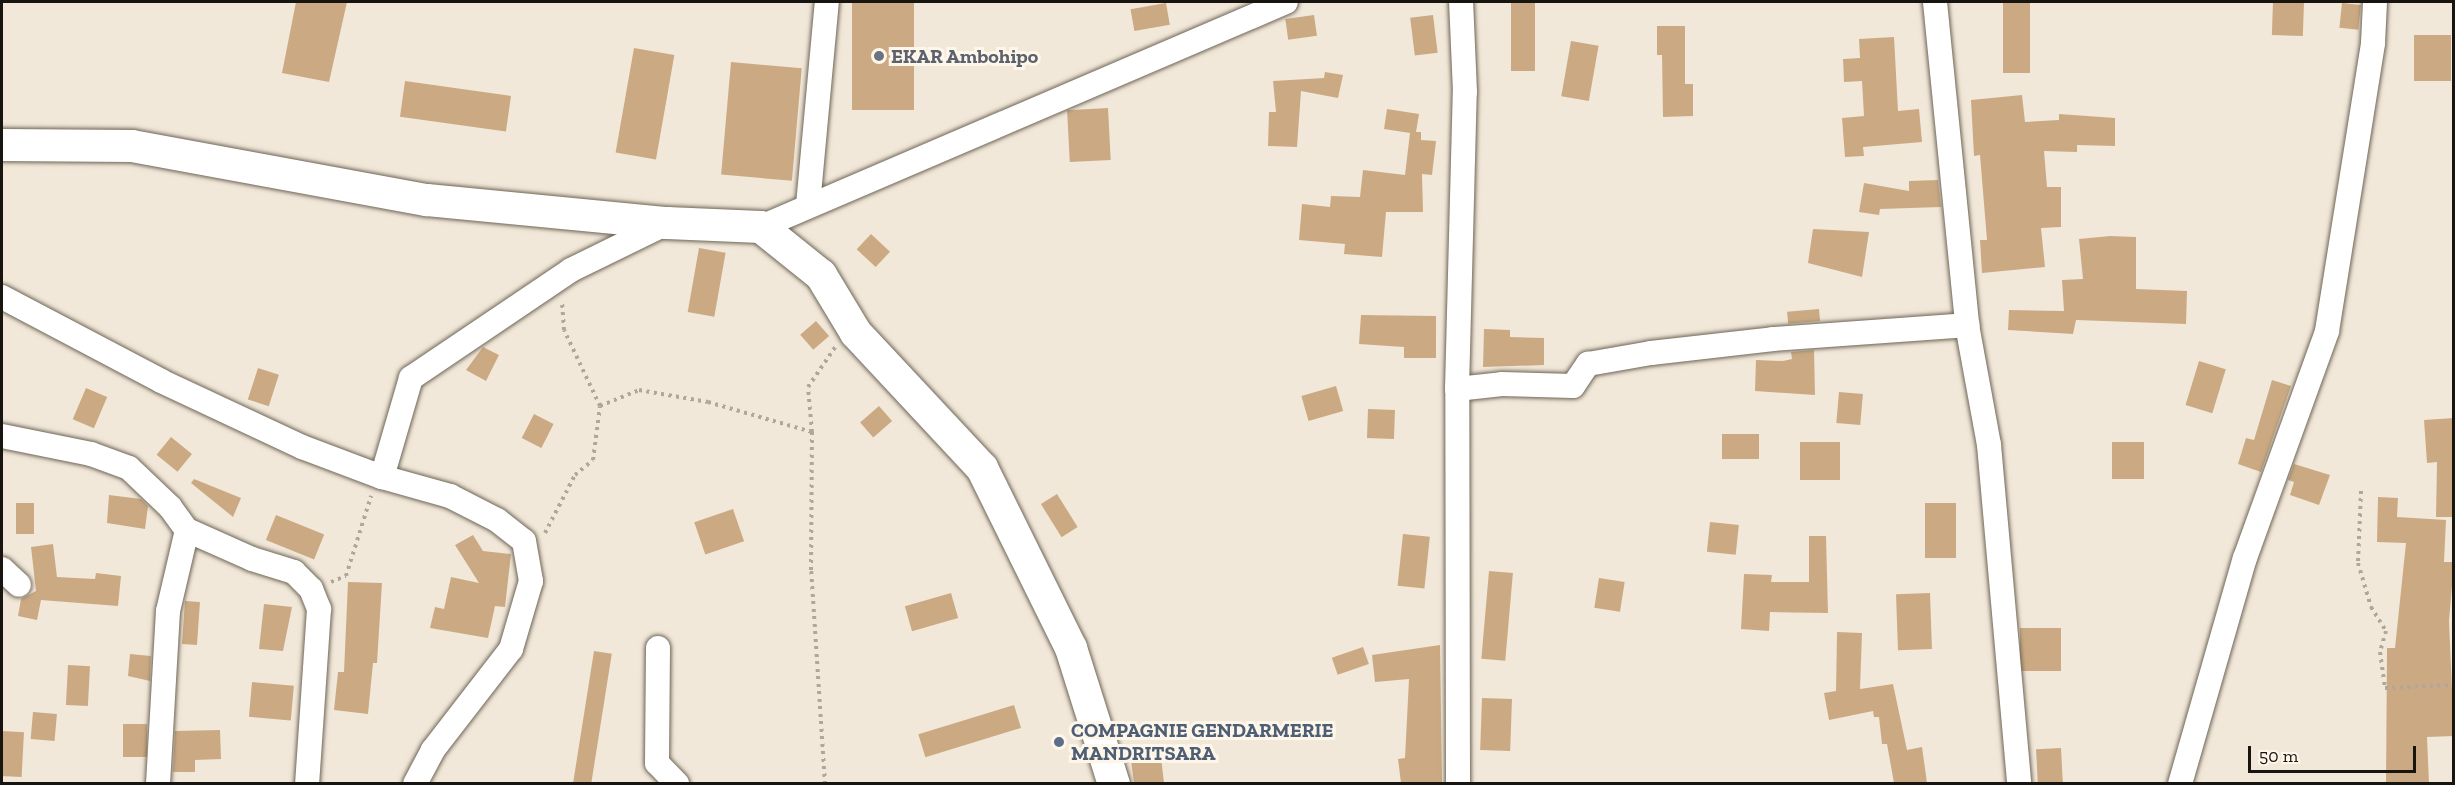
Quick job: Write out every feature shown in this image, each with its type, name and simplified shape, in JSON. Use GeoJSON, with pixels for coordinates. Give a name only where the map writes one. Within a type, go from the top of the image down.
{"type":"FeatureCollection","features":[{"type":"Feature","properties":{"kind":"main road"},"geometry":{"type":"LineString","coordinates":[[2,144],[132,146],[427,200],[667,222],[761,227],[821,275],[856,333],[982,468],[1071,648],[1114,783]]}},
{"type":"Feature","properties":{"kind":"street"},"geometry":{"type":"LineString","coordinates":[[808,205],[826,2]]}},
{"type":"Feature","properties":{"kind":"street"},"geometry":{"type":"LineString","coordinates":[[761,227],[1286,2]]}},
{"type":"Feature","properties":{"kind":"street"},"geometry":{"type":"LineString","coordinates":[[1458,783],[1457,389],[1465,92],[1461,2]]}},
{"type":"Feature","properties":{"kind":"street"},"geometry":{"type":"LineString","coordinates":[[1935,2],[1967,326],[1989,445],[2019,783]]}},
{"type":"Feature","properties":{"kind":"street"},"geometry":{"type":"LineString","coordinates":[[2180,783],[2245,558],[2327,331],[2373,43],[2375,2]]}},
{"type":"Feature","properties":{"kind":"street"},"geometry":{"type":"LineString","coordinates":[[382,477],[411,378],[572,270],[667,222]]}},
{"type":"Feature","properties":{"kind":"street"},"geometry":{"type":"LineString","coordinates":[[2,297],[161,381],[302,447],[382,477],[450,496],[498,520],[524,541],[531,581],[511,649],[433,750],[415,783]]}},
{"type":"Feature","properties":{"kind":"street"},"geometry":{"type":"LineString","coordinates":[[1457,389],[1502,384],[1573,386],[1588,364],[1651,353],[1773,339],[1967,326]]}},
{"type":"Feature","properties":{"kind":"street"},"geometry":{"type":"LineString","coordinates":[[2,436],[91,454],[129,468],[170,507],[187,530],[252,559],[294,572],[311,589],[319,609],[307,783]]}},
{"type":"Feature","properties":{"kind":"street"},"geometry":{"type":"LineString","coordinates":[[158,783],[168,611],[187,530]]}},
{"type":"Feature","properties":{"kind":"street"},"geometry":{"type":"LineString","coordinates":[[658,648],[657,763],[676,783]]}},
{"type":"Feature","properties":{"kind":"path"},"geometry":{"type":"LineString","coordinates":[[527,558],[554,520],[575,475],[593,460],[600,406],[564,330],[562,295],[572,270]]}},
{"type":"Feature","properties":{"kind":"path"},"geometry":{"type":"LineString","coordinates":[[825,783],[811,570],[812,432],[808,387],[840,339],[856,333]]}},
{"type":"Feature","properties":{"kind":"path"},"geometry":{"type":"LineString","coordinates":[[600,406],[639,390],[708,402],[812,432]]}},
{"type":"Feature","properties":{"kind":"path"},"geometry":{"type":"LineString","coordinates":[[311,589],[346,576],[366,505],[382,477]]}},
{"type":"Feature","properties":{"kind":"path"},"geometry":{"type":"LineString","coordinates":[[2361,490],[2358,563],[2371,607],[2386,631],[2380,652],[2385,688],[2454,685]]}},
{"type":"Feature","properties":{"kind":"building"},"geometry":{"type":"Polygon","coordinates":[[[296,2],[347,2],[329,82],[282,73],[296,2]]]}},
{"type":"Feature","properties":{"kind":"building","name":"EKAR Ambohipo"},"geometry":{"type":"Polygon","coordinates":[[[852,2],[914,2],[914,110],[852,110],[852,2]]]}},
{"type":"Feature","properties":{"kind":"building"},"geometry":{"type":"Polygon","coordinates":[[[1511,2],[1535,2],[1535,71],[1511,71],[1511,2]]]}},
{"type":"Feature","properties":{"kind":"building"},"geometry":{"type":"Polygon","coordinates":[[[2003,2],[2030,2],[2030,73],[2003,73],[2003,2]]]}},
{"type":"Feature","properties":{"kind":"building"},"geometry":{"type":"Polygon","coordinates":[[[2273,2],[2304,3],[2303,36],[2272,35],[2273,2]]]}},
{"type":"Feature","properties":{"kind":"building"},"geometry":{"type":"Polygon","coordinates":[[[1166,3],[1170,25],[1134,31],[1131,9],[1166,3]]]}},
{"type":"Feature","properties":{"kind":"building"},"geometry":{"type":"Polygon","coordinates":[[[2342,3],[2361,5],[2358,30],[2339,28],[2342,3]]]}},
{"type":"Feature","properties":{"kind":"building"},"geometry":{"type":"Polygon","coordinates":[[[1314,15],[1317,36],[1288,40],[1285,19],[1314,15]]]}},
{"type":"Feature","properties":{"kind":"building"},"geometry":{"type":"Polygon","coordinates":[[[1433,15],[1438,53],[1415,56],[1410,18],[1433,15]]]}},
{"type":"Feature","properties":{"kind":"building"},"geometry":{"type":"Polygon","coordinates":[[[1657,26],[1685,26],[1685,84],[1693,84],[1693,116],[1663,117],[1662,55],[1657,55],[1657,26]]]}},
{"type":"Feature","properties":{"kind":"building"},"geometry":{"type":"Polygon","coordinates":[[[2414,35],[2451,35],[2451,81],[2414,81],[2414,35]]]}},
{"type":"Feature","properties":{"kind":"building"},"geometry":{"type":"Polygon","coordinates":[[[1894,37],[1898,111],[1919,109],[1922,142],[1863,147],[1864,156],[1845,157],[1842,118],[1864,116],[1862,81],[1844,82],[1843,59],[1860,58],[1859,39],[1894,37]]]}},
{"type":"Feature","properties":{"kind":"building"},"geometry":{"type":"Polygon","coordinates":[[[1571,41],[1599,46],[1589,101],[1561,96],[1571,41]]]}},
{"type":"Feature","properties":{"kind":"building"},"geometry":{"type":"Polygon","coordinates":[[[634,48],[674,55],[656,160],[616,152],[634,48]]]}},
{"type":"Feature","properties":{"kind":"building"},"geometry":{"type":"Polygon","coordinates":[[[731,62],[802,68],[792,181],[721,175],[731,62]]]}},
{"type":"Feature","properties":{"kind":"building"},"geometry":{"type":"Polygon","coordinates":[[[1325,72],[1343,75],[1338,98],[1301,91],[1297,147],[1268,146],[1269,112],[1276,112],[1273,81],[1324,78],[1325,72]]]}},
{"type":"Feature","properties":{"kind":"building"},"geometry":{"type":"Polygon","coordinates":[[[405,81],[511,96],[506,132],[400,117],[405,81]]]}},
{"type":"Feature","properties":{"kind":"building"},"geometry":{"type":"Polygon","coordinates":[[[2022,95],[2025,122],[2059,120],[2059,114],[2115,118],[2115,146],[2077,145],[2077,152],[2044,151],[2047,187],[2061,187],[2061,227],[2041,228],[2045,267],[1982,273],[1980,240],[1987,240],[1980,155],[1974,156],[1971,100],[2022,95]]]}},
{"type":"Feature","properties":{"kind":"building"},"geometry":{"type":"Polygon","coordinates":[[[1108,108],[1111,160],[1070,162],[1067,110],[1108,108]]]}},
{"type":"Feature","properties":{"kind":"building"},"geometry":{"type":"Polygon","coordinates":[[[1387,109],[1419,114],[1416,132],[1421,132],[1421,140],[1436,141],[1432,175],[1422,174],[1423,212],[1386,212],[1382,257],[1344,254],[1345,244],[1299,240],[1302,204],[1330,207],[1331,196],[1360,197],[1363,170],[1405,175],[1410,133],[1384,129],[1387,109]]]}},
{"type":"Feature","properties":{"kind":"building"},"geometry":{"type":"Polygon","coordinates":[[[1938,180],[1941,207],[1880,209],[1879,215],[1859,212],[1864,183],[1909,191],[1909,181],[1938,180]]]}},
{"type":"Feature","properties":{"kind":"building"},"geometry":{"type":"Polygon","coordinates":[[[1813,229],[1869,232],[1862,277],[1808,263],[1813,229]]]}},
{"type":"Feature","properties":{"kind":"building"},"geometry":{"type":"Polygon","coordinates":[[[871,234],[890,252],[876,267],[857,249],[871,234]]]}},
{"type":"Feature","properties":{"kind":"building"},"geometry":{"type":"Polygon","coordinates":[[[2110,236],[2136,237],[2136,289],[2187,291],[2186,324],[2076,320],[2073,334],[2008,330],[2009,310],[2064,311],[2062,280],[2083,279],[2079,239],[2110,236]]]}},
{"type":"Feature","properties":{"kind":"building"},"geometry":{"type":"Polygon","coordinates":[[[699,248],[726,253],[714,317],[688,312],[699,248]]]}},
{"type":"Feature","properties":{"kind":"building"},"geometry":{"type":"Polygon","coordinates":[[[1819,309],[1820,321],[1788,324],[1787,312],[1819,309]]]}},
{"type":"Feature","properties":{"kind":"building"},"geometry":{"type":"Polygon","coordinates":[[[1361,315],[1436,316],[1436,358],[1404,358],[1404,347],[1359,344],[1361,315]]]}},
{"type":"Feature","properties":{"kind":"building"},"geometry":{"type":"Polygon","coordinates":[[[816,321],[829,336],[813,350],[800,335],[816,321]]]}},
{"type":"Feature","properties":{"kind":"building"},"geometry":{"type":"Polygon","coordinates":[[[1484,329],[1510,330],[1510,337],[1544,338],[1544,365],[1483,367],[1484,329]]]}},
{"type":"Feature","properties":{"kind":"building"},"geometry":{"type":"Polygon","coordinates":[[[483,347],[499,355],[486,381],[466,370],[483,347]]]}},
{"type":"Feature","properties":{"kind":"building"},"geometry":{"type":"Polygon","coordinates":[[[1814,350],[1815,395],[1755,391],[1756,360],[1783,361],[1792,359],[1791,352],[1814,350]]]}},
{"type":"Feature","properties":{"kind":"building"},"geometry":{"type":"Polygon","coordinates":[[[2199,361],[2226,369],[2212,413],[2186,405],[2199,361]]]}},
{"type":"Feature","properties":{"kind":"building"},"geometry":{"type":"Polygon","coordinates":[[[258,368],[279,375],[269,406],[248,399],[258,368]]]}},
{"type":"Feature","properties":{"kind":"building"},"geometry":{"type":"Polygon","coordinates":[[[2272,380],[2291,386],[2261,472],[2238,464],[2246,438],[2254,440],[2272,380]]]}},
{"type":"Feature","properties":{"kind":"building"},"geometry":{"type":"Polygon","coordinates":[[[1336,386],[1343,411],[1309,421],[1301,396],[1336,386]]]}},
{"type":"Feature","properties":{"kind":"building"},"geometry":{"type":"Polygon","coordinates":[[[86,388],[107,397],[94,428],[73,419],[86,388]]]}},
{"type":"Feature","properties":{"kind":"building"},"geometry":{"type":"Polygon","coordinates":[[[1839,392],[1863,394],[1860,425],[1836,423],[1839,392]]]}},
{"type":"Feature","properties":{"kind":"building"},"geometry":{"type":"Polygon","coordinates":[[[879,406],[892,421],[873,437],[860,422],[879,406]]]}},
{"type":"Feature","properties":{"kind":"building"},"geometry":{"type":"Polygon","coordinates":[[[1368,409],[1395,410],[1394,439],[1367,438],[1368,409]]]}},
{"type":"Feature","properties":{"kind":"building"},"geometry":{"type":"Polygon","coordinates":[[[534,414],[554,424],[541,448],[522,438],[534,414]]]}},
{"type":"Feature","properties":{"kind":"building"},"geometry":{"type":"Polygon","coordinates":[[[2454,418],[2454,517],[2436,517],[2437,462],[2427,463],[2424,420],[2454,418]]]}},
{"type":"Feature","properties":{"kind":"building"},"geometry":{"type":"Polygon","coordinates":[[[1722,434],[1759,434],[1759,459],[1722,459],[1722,434]]]}},
{"type":"Feature","properties":{"kind":"building"},"geometry":{"type":"Polygon","coordinates":[[[171,437],[192,454],[178,472],[157,455],[171,437]]]}},
{"type":"Feature","properties":{"kind":"building"},"geometry":{"type":"Polygon","coordinates":[[[1800,442],[1840,442],[1840,480],[1800,480],[1800,442]]]}},
{"type":"Feature","properties":{"kind":"building"},"geometry":{"type":"Polygon","coordinates":[[[2112,442],[2144,442],[2144,479],[2112,479],[2112,442]]]}},
{"type":"Feature","properties":{"kind":"building"},"geometry":{"type":"Polygon","coordinates":[[[2294,464],[2330,475],[2319,505],[2290,495],[2294,482],[2288,480],[2294,464]]]}},
{"type":"Feature","properties":{"kind":"building"},"geometry":{"type":"Polygon","coordinates":[[[194,479],[241,498],[233,517],[191,483],[194,479]]]}},
{"type":"Feature","properties":{"kind":"building"},"geometry":{"type":"Polygon","coordinates":[[[1057,494],[1078,527],[1062,537],[1041,504],[1057,494]]]}},
{"type":"Feature","properties":{"kind":"building"},"geometry":{"type":"Polygon","coordinates":[[[109,495],[141,499],[148,506],[145,529],[107,523],[109,495]]]}},
{"type":"Feature","properties":{"kind":"building"},"geometry":{"type":"Polygon","coordinates":[[[2378,497],[2398,498],[2397,517],[2446,520],[2444,562],[2454,562],[2449,621],[2454,736],[2427,737],[2429,783],[2386,783],[2387,648],[2395,648],[2406,543],[2377,542],[2378,497]]]}},
{"type":"Feature","properties":{"kind":"building"},"geometry":{"type":"Polygon","coordinates":[[[16,503],[34,503],[34,534],[16,534],[16,503]]]}},
{"type":"Feature","properties":{"kind":"building"},"geometry":{"type":"Polygon","coordinates":[[[1925,503],[1956,503],[1956,558],[1925,558],[1925,503]]]}},
{"type":"Feature","properties":{"kind":"building"},"geometry":{"type":"Polygon","coordinates":[[[733,509],[744,541],[705,554],[694,522],[733,509]]]}},
{"type":"Feature","properties":{"kind":"building"},"geometry":{"type":"Polygon","coordinates":[[[276,515],[324,534],[314,560],[266,540],[276,515]]]}},
{"type":"Feature","properties":{"kind":"building"},"geometry":{"type":"Polygon","coordinates":[[[1710,522],[1739,525],[1736,555],[1707,552],[1710,522]]]}},
{"type":"Feature","properties":{"kind":"building"},"geometry":{"type":"Polygon","coordinates":[[[1403,534],[1430,537],[1424,589],[1398,586],[1403,534]]]}},
{"type":"Feature","properties":{"kind":"building"},"geometry":{"type":"Polygon","coordinates":[[[473,535],[483,551],[511,554],[505,607],[495,606],[488,638],[430,628],[435,607],[444,609],[451,577],[479,583],[455,545],[473,535]]]}},
{"type":"Feature","properties":{"kind":"building"},"geometry":{"type":"Polygon","coordinates":[[[1809,536],[1826,536],[1828,613],[1770,612],[1769,631],[1741,629],[1744,574],[1772,575],[1771,582],[1809,582],[1809,536]]]}},
{"type":"Feature","properties":{"kind":"building"},"geometry":{"type":"Polygon","coordinates":[[[53,544],[57,577],[95,579],[96,573],[121,576],[118,606],[41,600],[37,620],[18,616],[21,599],[36,591],[31,547],[53,544]]]}},
{"type":"Feature","properties":{"kind":"building"},"geometry":{"type":"Polygon","coordinates":[[[1489,571],[1513,573],[1505,661],[1481,659],[1489,571]]]}},
{"type":"Feature","properties":{"kind":"building"},"geometry":{"type":"Polygon","coordinates":[[[1599,578],[1625,582],[1620,612],[1594,608],[1599,578]]]}},
{"type":"Feature","properties":{"kind":"building"},"geometry":{"type":"Polygon","coordinates":[[[348,582],[382,583],[377,663],[373,663],[368,714],[334,710],[338,672],[344,672],[348,582]]]}},
{"type":"Feature","properties":{"kind":"building"},"geometry":{"type":"Polygon","coordinates":[[[951,593],[958,618],[912,631],[905,606],[951,593]]]}},
{"type":"Feature","properties":{"kind":"building"},"geometry":{"type":"Polygon","coordinates":[[[1930,593],[1932,649],[1898,650],[1896,594],[1930,593]]]}},
{"type":"Feature","properties":{"kind":"building"},"geometry":{"type":"Polygon","coordinates":[[[185,601],[200,602],[197,645],[182,644],[185,601]]]}},
{"type":"Feature","properties":{"kind":"building"},"geometry":{"type":"Polygon","coordinates":[[[264,604],[292,607],[283,651],[259,649],[264,604]]]}},
{"type":"Feature","properties":{"kind":"building"},"geometry":{"type":"Polygon","coordinates":[[[2020,628],[2061,628],[2061,671],[2020,671],[2020,628]]]}},
{"type":"Feature","properties":{"kind":"building"},"geometry":{"type":"Polygon","coordinates":[[[1837,632],[1862,633],[1860,689],[1893,684],[1907,750],[1922,747],[1927,783],[1894,783],[1887,744],[1882,744],[1879,717],[1874,717],[1873,711],[1829,720],[1824,693],[1836,691],[1837,632]]]}},
{"type":"Feature","properties":{"kind":"building"},"geometry":{"type":"Polygon","coordinates":[[[1440,645],[1442,783],[1401,783],[1398,759],[1405,758],[1409,679],[1375,682],[1372,655],[1440,645]]]}},
{"type":"Feature","properties":{"kind":"building"},"geometry":{"type":"Polygon","coordinates":[[[1363,647],[1369,664],[1338,675],[1332,658],[1363,647]]]}},
{"type":"Feature","properties":{"kind":"building"},"geometry":{"type":"Polygon","coordinates":[[[594,651],[612,654],[591,784],[573,782],[594,651]]]}},
{"type":"Feature","properties":{"kind":"building"},"geometry":{"type":"Polygon","coordinates":[[[130,654],[151,656],[150,681],[128,676],[130,654]]]}},
{"type":"Feature","properties":{"kind":"building"},"geometry":{"type":"Polygon","coordinates":[[[68,665],[90,666],[88,706],[66,705],[68,665]]]}},
{"type":"Feature","properties":{"kind":"building"},"geometry":{"type":"Polygon","coordinates":[[[252,682],[294,686],[291,721],[249,717],[252,682]]]}},
{"type":"Feature","properties":{"kind":"building"},"geometry":{"type":"Polygon","coordinates":[[[1482,698],[1512,699],[1510,751],[1480,750],[1482,698]]]}},
{"type":"Feature","properties":{"kind":"building"},"geometry":{"type":"Polygon","coordinates":[[[1014,705],[1021,728],[925,757],[918,734],[1014,705]]]}},
{"type":"Feature","properties":{"kind":"building"},"geometry":{"type":"Polygon","coordinates":[[[33,712],[57,714],[55,741],[31,739],[33,712]]]}},
{"type":"Feature","properties":{"kind":"building"},"geometry":{"type":"Polygon","coordinates":[[[123,724],[147,724],[147,757],[123,757],[123,724]]]}},
{"type":"Feature","properties":{"kind":"building"},"geometry":{"type":"Polygon","coordinates":[[[220,730],[221,759],[195,760],[195,772],[173,772],[175,731],[220,730]]]}},
{"type":"Feature","properties":{"kind":"building"},"geometry":{"type":"Polygon","coordinates":[[[2,731],[24,732],[22,777],[2,776],[2,731]]]}},
{"type":"Feature","properties":{"kind":"building"},"geometry":{"type":"Polygon","coordinates":[[[1160,748],[1164,783],[1134,783],[1130,753],[1160,748]]]}},
{"type":"Feature","properties":{"kind":"building"},"geometry":{"type":"Polygon","coordinates":[[[2061,748],[2063,783],[2038,784],[2036,749],[2061,748]]]}},
{"type":"Feature","properties":{"kind":"place","name":"EKAR Ambohipo"},"geometry":{"type":"Point","coordinates":[879,56]}},
{"type":"Feature","properties":{"kind":"place","name":"COMPAGNIE GENDARMERIE MANDRITSARA"},"geometry":{"type":"Point","coordinates":[1059,742]}}]}
